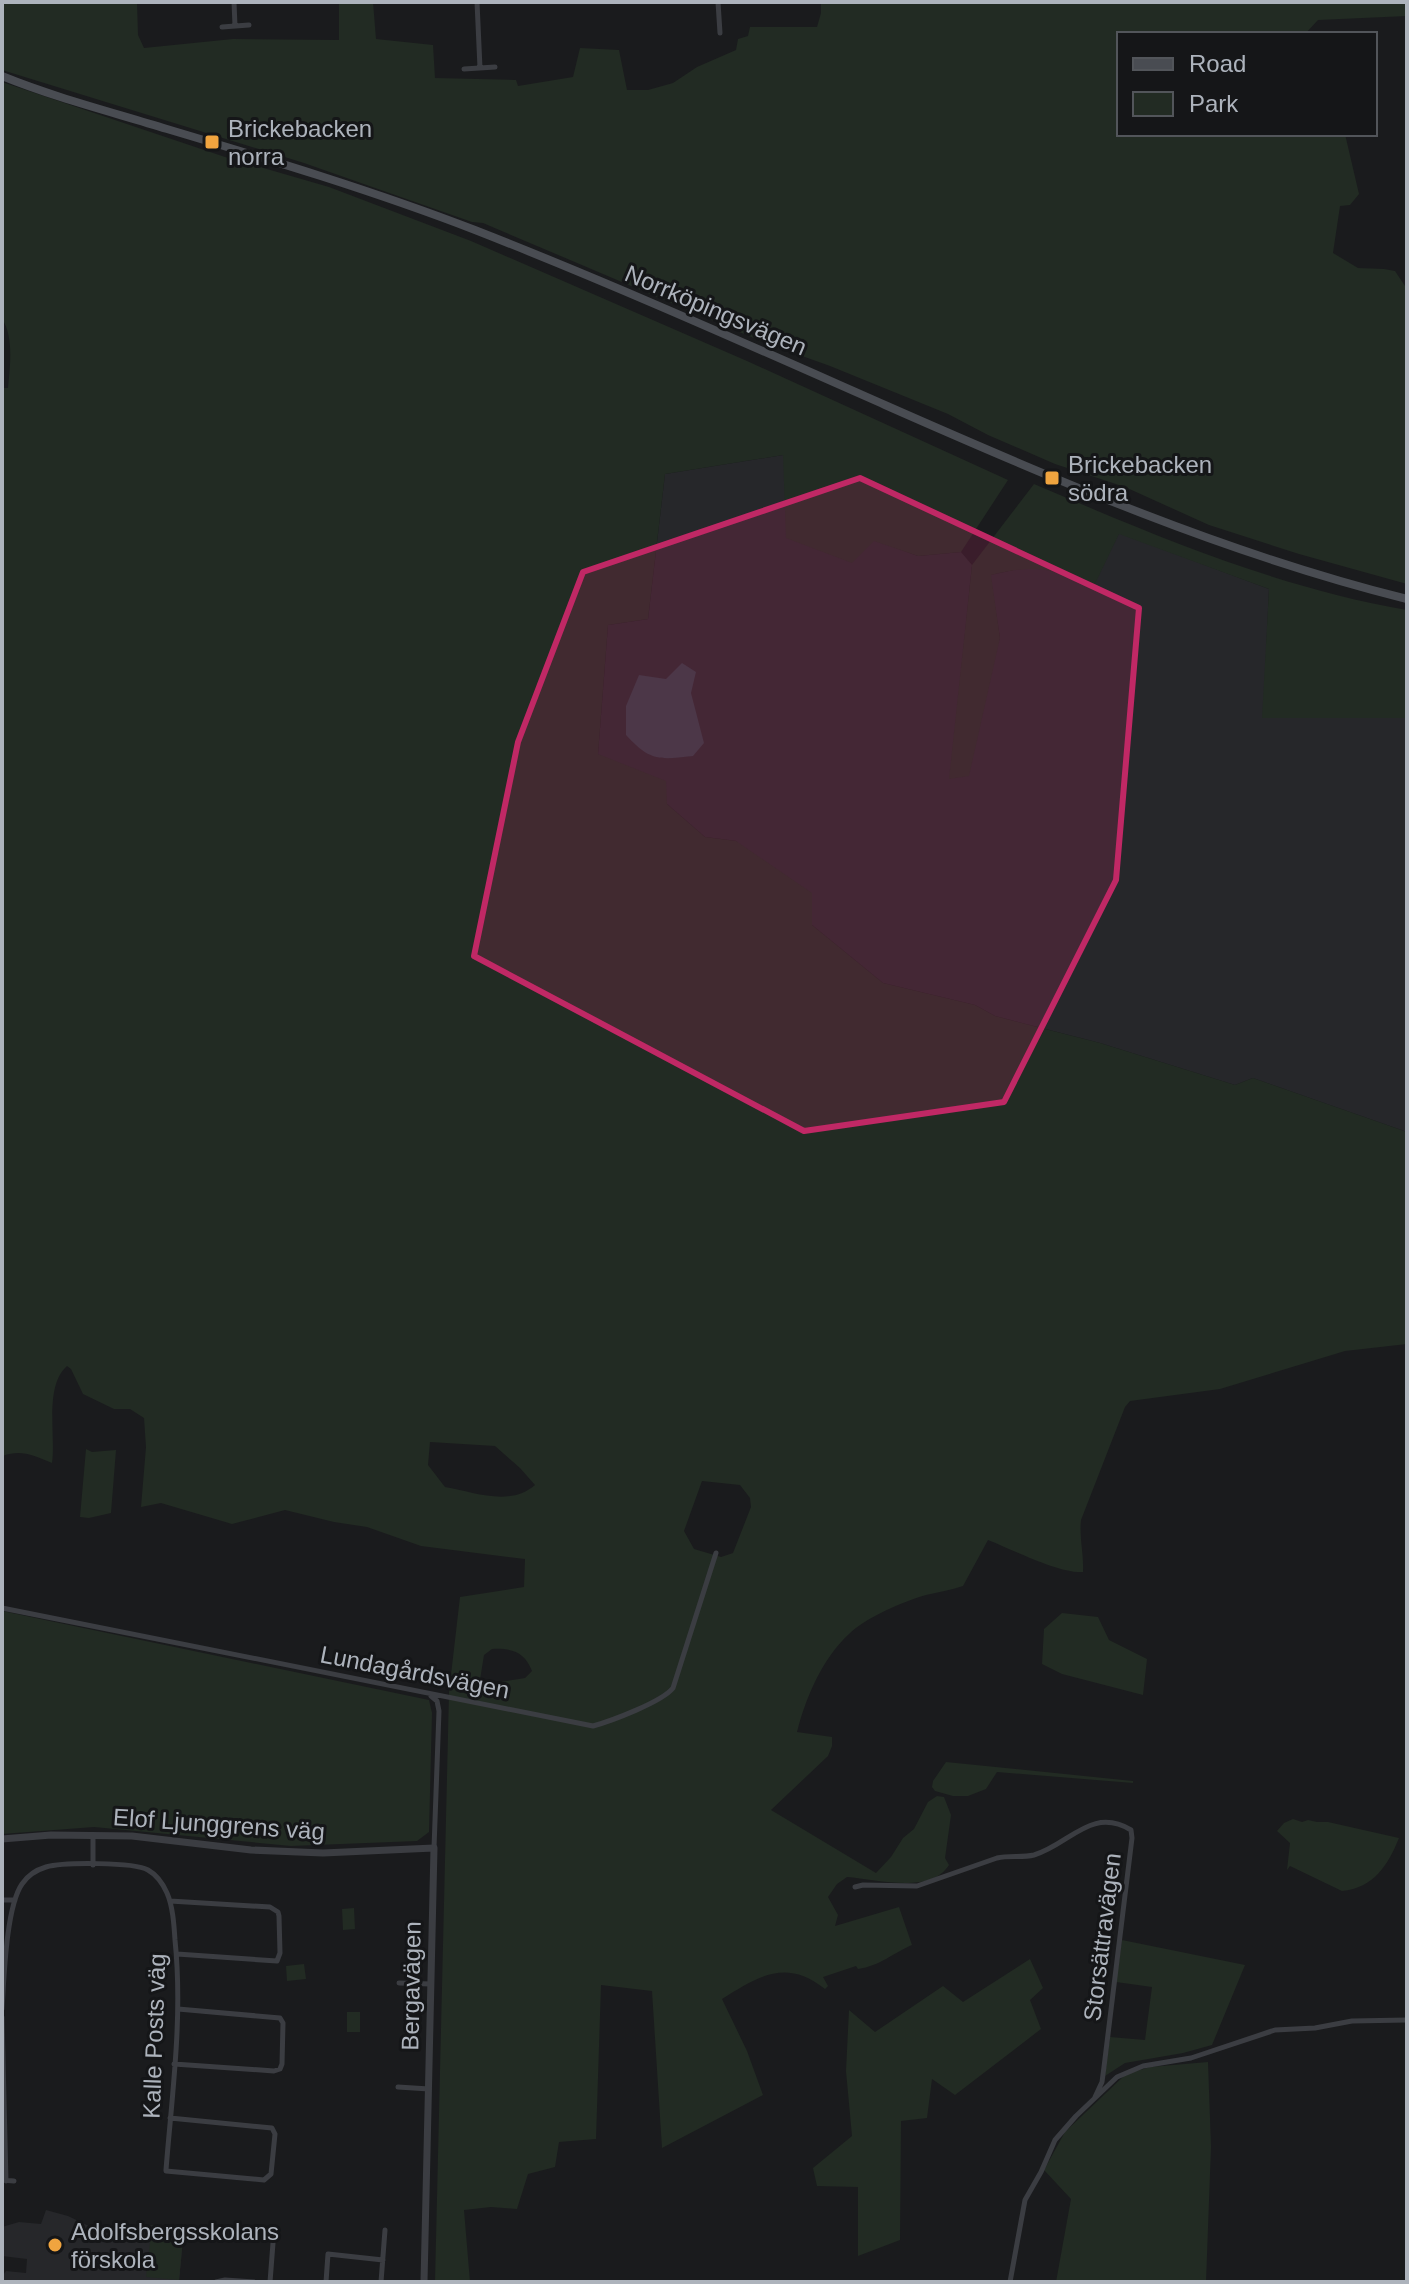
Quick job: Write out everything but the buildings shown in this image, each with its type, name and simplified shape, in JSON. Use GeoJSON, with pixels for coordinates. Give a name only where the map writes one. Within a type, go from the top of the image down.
{"type":"FeatureCollection","features":[{"type":"Feature","properties":{"kind":"main road","name":"Norrköpingsvägen"},"geometry":{"type":"LineString","coordinates":[[2,76],[325,176],[410,206],[609,286],[1076,488],[1245,551],[1407,599]]}},
{"type":"Feature","properties":{"kind":"street"},"geometry":{"type":"LineString","coordinates":[[234,2],[235,26]]}},
{"type":"Feature","properties":{"kind":"street"},"geometry":{"type":"LineString","coordinates":[[477,2],[480,68]]}},
{"type":"Feature","properties":{"kind":"street"},"geometry":{"type":"LineString","coordinates":[[718,2],[720,33]]}},
{"type":"Feature","properties":{"kind":"street"},"geometry":{"type":"LineString","coordinates":[[222,27],[249,25]]}},
{"type":"Feature","properties":{"kind":"street"},"geometry":{"type":"LineString","coordinates":[[464,69],[495,67]]}},
{"type":"Feature","properties":{"kind":"street","name":"Lundagårdsvägen"},"geometry":{"type":"LineString","coordinates":[[2,1608],[593,1726],[659,1699],[673,1688],[716,1553]]}},
{"type":"Feature","properties":{"kind":"street","name":"Bergavägen"},"geometry":{"type":"LineString","coordinates":[[424,2282],[439,1711],[437,1701],[430,1695]]}},
{"type":"Feature","properties":{"kind":"street","name":"Storsättravägen"},"geometry":{"type":"LineString","coordinates":[[855,1887],[917,1886],[997,1858],[1035,1855],[1087,1825],[1116,1824],[1131,1830],[1102,2082],[1095,2097]]}},
{"type":"Feature","properties":{"kind":"street","name":"Elof Ljunggrens väg"},"geometry":{"type":"LineString","coordinates":[[2,1839],[51,1835],[132,1836],[281,1852],[323,1853],[434,1848]]}},
{"type":"Feature","properties":{"kind":"street"},"geometry":{"type":"LineString","coordinates":[[93,1835],[93,1865]]}},
{"type":"Feature","properties":{"kind":"street","name":"Kalle Posts väg"},"geometry":{"type":"LineString","coordinates":[[2,2009],[4,1955],[15,1900],[23,1882],[38,1870],[61,1864],[124,1864],[149,1870],[159,1879],[170,1901],[177,1954],[178,2009],[166,2170],[267,2179],[271,2174],[275,2134],[269,2127],[170,2118]]}},
{"type":"Feature","properties":{"kind":"street"},"geometry":{"type":"LineString","coordinates":[[2,1900],[15,1900]]}},
{"type":"Feature","properties":{"kind":"street"},"geometry":{"type":"LineString","coordinates":[[170,1901],[270,1907],[278,1912]]}},
{"type":"Feature","properties":{"kind":"street"},"geometry":{"type":"LineString","coordinates":[[278,1912],[287,1907]]}},
{"type":"Feature","properties":{"kind":"street"},"geometry":{"type":"LineString","coordinates":[[177,1954],[277,1961],[280,1953],[278,1912]]}},
{"type":"Feature","properties":{"kind":"street"},"geometry":{"type":"LineString","coordinates":[[399,1983],[431,1984]]}},
{"type":"Feature","properties":{"kind":"street"},"geometry":{"type":"LineString","coordinates":[[174,2064],[274,2071],[280,2069],[282,2064],[283,2023],[280,2018],[178,2009]]}},
{"type":"Feature","properties":{"kind":"street"},"geometry":{"type":"LineString","coordinates":[[2,2017],[4,2180],[14,2181]]}},
{"type":"Feature","properties":{"kind":"street"},"geometry":{"type":"LineString","coordinates":[[1010,2282],[1025,2200],[1055,2140],[1117,2077],[1132,2069],[1191,2058],[1264,2032],[1352,2021],[1407,2020]]}},
{"type":"Feature","properties":{"kind":"street"},"geometry":{"type":"LineString","coordinates":[[398,2087],[429,2089]]}},
{"type":"Feature","properties":{"kind":"street"},"geometry":{"type":"LineString","coordinates":[[381,2282],[385,2230]]}},
{"type":"Feature","properties":{"kind":"street"},"geometry":{"type":"LineString","coordinates":[[270,2282],[273,2243]]}},
{"type":"Feature","properties":{"kind":"street"},"geometry":{"type":"LineString","coordinates":[[326,2282],[328,2250],[383,2260]]}},
{"type":"Feature","properties":{"kind":"street"},"geometry":{"type":"LineString","coordinates":[[216,2282],[254,2282]]}},
{"type":"Feature","properties":{"kind":"highlighted area"},"geometry":{"type":"Polygon","coordinates":[[[860,478],[1139,608],[1116,880],[1004,1102],[804,1131],[474,956],[518,742],[583,572],[860,478]]]}},
{"type":"Feature","properties":{"kind":"shaded area"},"geometry":{"type":"Polygon","coordinates":[[[783,455],[874,540],[918,556],[961,552],[972,565],[950,779],[1000,638],[990,575],[1027,567],[1055,570],[1093,586],[1119,533],[1269,589],[1263,718],[1407,718],[1407,1132],[1253,1078],[1235,1085],[1100,1043],[995,1016],[975,1005],[883,983],[812,925],[736,841],[705,837],[667,804],[598,754],[608,625],[648,619],[665,474],[783,455]]]}},
{"type":"Feature","properties":{"kind":"shaded area"},"geometry":{"type":"Polygon","coordinates":[[[682,663],[696,672],[691,693],[704,743],[693,756],[655,757],[626,735],[626,706],[639,675],[666,679],[682,663]]]}},
{"type":"Feature","properties":{"kind":"shaded area"},"geometry":{"type":"Polygon","coordinates":[[[46,2210],[68,2216],[93,2228],[93,2232],[108,2233],[152,2225],[184,2228],[179,2282],[3,2282],[6,2271],[26,2273],[27,2259],[2,2256],[2,2227],[19,2222],[41,2224],[46,2210]]]}},
{"type":"Feature","properties":{"kind":"green space"},"geometry":{"type":"Polygon","coordinates":[[[2,2],[137,2],[138,35],[144,48],[233,39],[339,40],[339,2],[373,2],[376,39],[433,45],[435,78],[516,80],[518,86],[573,77],[580,48],[619,50],[627,90],[648,90],[673,83],[697,67],[736,50],[738,39],[748,36],[750,27],[817,27],[821,2],[1407,2],[1407,16],[1318,20],[1307,32],[1117,32],[1117,136],[1345,136],[1359,194],[1350,205],[1340,206],[1333,253],[1358,268],[1395,271],[1407,289],[1407,584],[1209,525],[1125,487],[1055,464],[948,414],[763,342],[483,223],[472,222],[304,163],[2,70],[2,2]]]}},
{"type":"Feature","properties":{"kind":"green space"},"geometry":{"type":"Polygon","coordinates":[[[2,82],[225,157],[329,187],[471,241],[747,361],[1008,480],[961,552],[918,556],[874,541],[852,563],[786,538],[783,455],[665,474],[648,619],[608,625],[598,754],[666,781],[667,804],[705,837],[736,841],[812,893],[812,925],[883,983],[975,1005],[995,1016],[1100,1043],[1235,1085],[1253,1078],[1407,1132],[1407,1344],[1345,1351],[1220,1389],[1130,1401],[1081,1520],[1083,1572],[1049,1565],[988,1540],[963,1586],[896,1606],[865,1622],[839,1644],[816,1679],[797,1732],[832,1737],[828,1756],[771,1810],[876,1873],[903,1838],[914,1829],[928,1802],[937,1796],[944,1797],[951,1815],[945,1858],[949,1865],[940,1874],[916,1883],[847,1877],[837,1884],[828,1897],[838,1915],[835,1926],[899,1907],[912,1945],[873,1965],[858,1969],[856,1966],[823,1977],[828,1986],[825,1989],[798,1974],[785,1972],[748,1983],[722,1999],[747,2051],[763,2095],[662,2148],[652,1991],[601,1985],[596,2139],[559,2142],[555,2167],[528,2174],[517,2209],[491,2207],[464,2210],[470,2282],[435,2282],[449,1692],[460,1597],[524,1587],[525,1559],[421,1546],[367,1527],[285,1510],[232,1524],[161,1503],[141,1507],[146,1447],[144,1418],[130,1409],[114,1409],[83,1394],[67,1366],[60,1375],[53,1398],[52,1463],[22,1453],[3,1456],[2,1459],[2,388],[8,388],[10,352],[2,319],[2,82]],[[430,1442],[428,1465],[445,1487],[503,1497],[525,1492],[535,1485],[495,1446],[430,1442]],[[702,1481],[684,1531],[694,1549],[721,1557],[733,1553],[751,1507],[750,1498],[740,1485],[702,1481]],[[492,1649],[484,1655],[480,1680],[483,1685],[525,1678],[532,1671],[522,1655],[506,1649],[492,1649]]]}},
{"type":"Feature","properties":{"kind":"green space"},"geometry":{"type":"Polygon","coordinates":[[[1034,484],[1171,541],[1263,574],[1407,610],[1407,718],[1262,718],[1269,589],[1119,534],[1094,586],[1043,570],[991,575],[1000,638],[969,776],[949,779],[972,565],[1034,484]]]}},
{"type":"Feature","properties":{"kind":"green space"},"geometry":{"type":"Polygon","coordinates":[[[86,1449],[92,1452],[116,1450],[111,1513],[89,1518],[80,1517],[86,1449]]]}},
{"type":"Feature","properties":{"kind":"green space"},"geometry":{"type":"Polygon","coordinates":[[[2,1611],[429,1700],[432,1713],[429,1832],[417,1841],[291,1846],[94,1827],[2,1834],[2,1611]]]}},
{"type":"Feature","properties":{"kind":"green space"},"geometry":{"type":"Polygon","coordinates":[[[1062,1613],[1098,1617],[1109,1640],[1147,1659],[1143,1695],[1062,1674],[1042,1664],[1044,1629],[1062,1613]]]}},
{"type":"Feature","properties":{"kind":"green space"},"geometry":{"type":"Polygon","coordinates":[[[946,1762],[1133,1783],[997,1772],[986,1789],[968,1796],[953,1796],[935,1791],[932,1787],[946,1762]]]}},
{"type":"Feature","properties":{"kind":"green space"},"geometry":{"type":"Polygon","coordinates":[[[1293,1819],[1328,1822],[1399,1838],[1378,1874],[1363,1885],[1342,1891],[1290,1866],[1287,1870],[1290,1843],[1277,1831],[1293,1819]]]}},
{"type":"Feature","properties":{"kind":"green space"},"geometry":{"type":"Polygon","coordinates":[[[354,1908],[355,1929],[343,1930],[342,1909],[354,1908]]]}},
{"type":"Feature","properties":{"kind":"green space"},"geometry":{"type":"Polygon","coordinates":[[[1122,1940],[1245,1965],[1212,2045],[1125,2063],[1105,2076],[1110,2037],[1145,2040],[1152,1987],[1116,1982],[1122,1940]]]}},
{"type":"Feature","properties":{"kind":"green space"},"geometry":{"type":"Polygon","coordinates":[[[1030,1959],[1043,1988],[1030,2000],[1041,2029],[955,2095],[932,2079],[927,2118],[901,2121],[900,2240],[858,2256],[858,2187],[817,2186],[813,2168],[852,2136],[846,2071],[849,2010],[875,2032],[943,1986],[963,2002],[1030,1959]]]}},
{"type":"Feature","properties":{"kind":"green space"},"geometry":{"type":"Polygon","coordinates":[[[304,1964],[306,1979],[287,1981],[286,1966],[304,1964]]]}},
{"type":"Feature","properties":{"kind":"green space"},"geometry":{"type":"Polygon","coordinates":[[[347,2012],[360,2012],[360,2032],[347,2032],[347,2012]]]}},
{"type":"Feature","properties":{"kind":"green space"},"geometry":{"type":"Polygon","coordinates":[[[1208,2062],[1211,2147],[1206,2282],[1056,2282],[1071,2199],[1044,2170],[1065,2132],[1126,2074],[1150,2067],[1208,2062]]]}},
{"type":"Feature","properties":{"kind":"green space"},"geometry":{"type":"Polygon","coordinates":[[[152,2225],[184,2228],[179,2280],[146,2277],[152,2225]]]}},
{"type":"Feature","properties":{"kind":"place","name":"Brickebacken norra"},"geometry":{"type":"Point","coordinates":[212,142]}},
{"type":"Feature","properties":{"kind":"place","name":"Brickebacken södra"},"geometry":{"type":"Point","coordinates":[1052,478]}},
{"type":"Feature","properties":{"kind":"place","name":"Adolfsbergsskolans förskola"},"geometry":{"type":"Point","coordinates":[55,2245]}}]}
